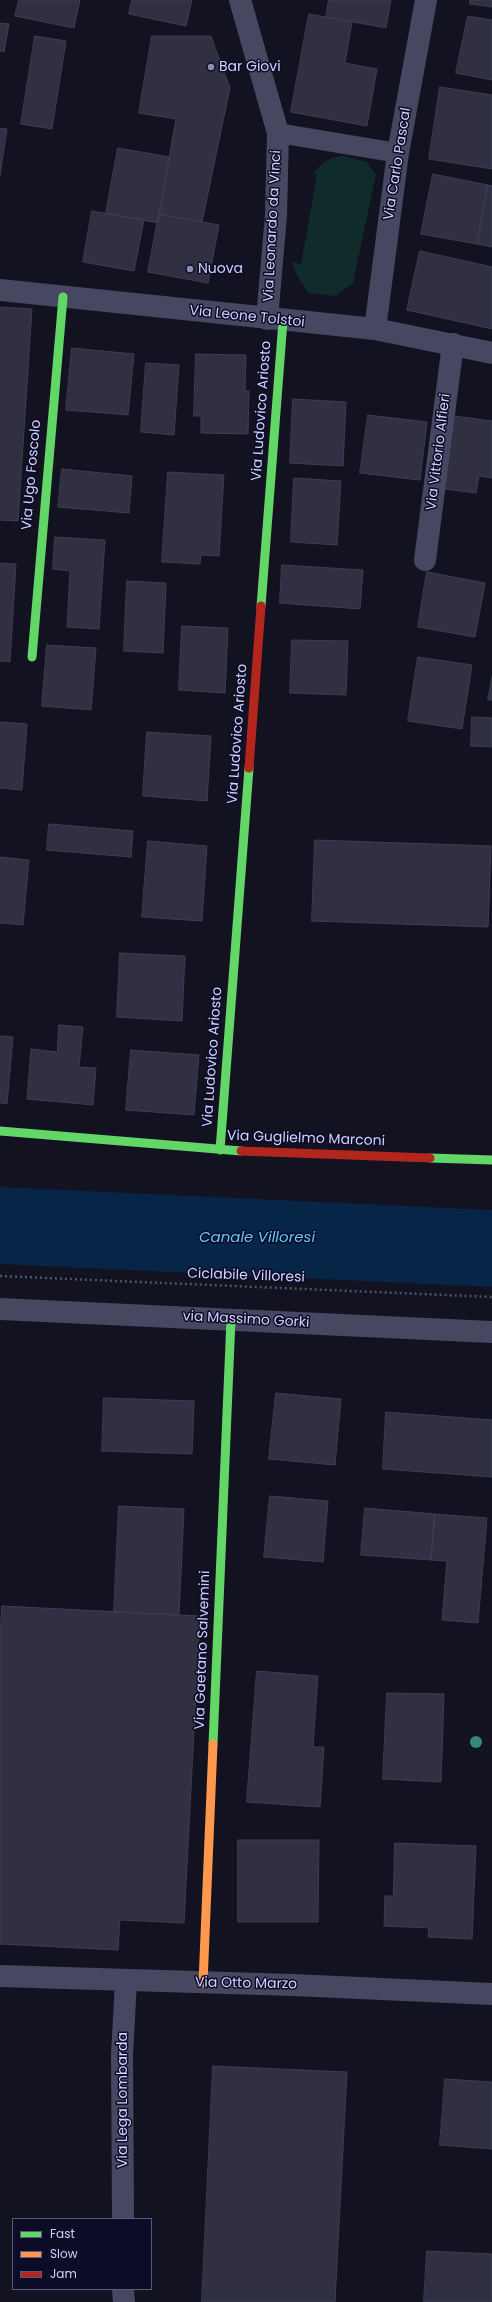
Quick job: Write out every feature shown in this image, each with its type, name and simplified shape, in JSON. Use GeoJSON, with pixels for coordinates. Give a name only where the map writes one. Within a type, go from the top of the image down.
{"type":"FeatureCollection","features":[{"type":"Feature","properties":{"kind":"street","name":"Via Leonardo da Vinci"},"geometry":{"type":"LineString","coordinates":[[240,0],[278,133],[275,320]]}},
{"type":"Feature","properties":{"kind":"street","name":"Via Carlo Pascal"},"geometry":{"type":"LineString","coordinates":[[375,329],[398,152],[426,0]]}},
{"type":"Feature","properties":{"kind":"street","name":"Via Leone Tolstoi"},"geometry":{"type":"LineString","coordinates":[[0,290],[275,320],[375,329],[492,352]]}},
{"type":"Feature","properties":{"kind":"street","name":"Via Ugo Foscolo"},"geometry":{"type":"LineString","coordinates":[[32,656],[56,362],[63,297]]}},
{"type":"Feature","properties":{"kind":"street","name":"Via Ludovico Ariosto"},"geometry":{"type":"LineString","coordinates":[[220,1150],[275,320]]}},
{"type":"Feature","properties":{"kind":"street","name":"Via Vittorio Alfieri"},"geometry":{"type":"LineString","coordinates":[[425,560],[453,344]]}},
{"type":"Feature","properties":{"kind":"street","name":"Via Guglielmo Marconi"},"geometry":{"type":"LineString","coordinates":[[0,1131],[220,1150],[492,1160]]}},
{"type":"Feature","properties":{"kind":"street","name":"via Massimo Gorki"},"geometry":{"type":"LineString","coordinates":[[0,1309],[492,1332]]}},
{"type":"Feature","properties":{"kind":"street","name":"Via Gaetano Salvemini"},"geometry":{"type":"LineString","coordinates":[[203,1983],[231,1319]]}},
{"type":"Feature","properties":{"kind":"street","name":"Via Otto Marzo"},"geometry":{"type":"LineString","coordinates":[[0,1976],[293,1985],[492,1994]]}},
{"type":"Feature","properties":{"kind":"street","name":"Via Lega Lombarda"},"geometry":{"type":"LineString","coordinates":[[123,2218],[122,2055],[126,1981]]}},
{"type":"Feature","properties":{"kind":"street"},"geometry":{"type":"LineString","coordinates":[[124,2290],[124,2302]]}},
{"type":"Feature","properties":{"kind":"lane","name":"Via Leonardo da Vinci"},"geometry":{"type":"LineString","coordinates":[[278,133],[398,152]]}},
{"type":"Feature","properties":{"kind":"path","name":"Ciclabile Villoresi"},"geometry":{"type":"LineString","coordinates":[[0,1276],[492,1296]]}},
{"type":"Feature","properties":{"kind":"green space"},"geometry":{"type":"Polygon","coordinates":[[[343,156],[366,162],[376,174],[353,283],[336,296],[308,293],[297,275],[292,262],[301,264],[317,175],[312,174],[326,161],[343,156]]]}},
{"type":"Feature","properties":{"kind":"water","name":"Canale Villoresi"},"geometry":{"type":"Polygon","coordinates":[[[0,1187],[492,1210],[492,1287],[0,1264],[0,1187]]]}},
{"type":"Feature","properties":{"kind":"building"},"geometry":{"type":"Polygon","coordinates":[[[19,0],[80,0],[74,28],[15,16],[19,0]]]}},
{"type":"Feature","properties":{"kind":"building"},"geometry":{"type":"Polygon","coordinates":[[[132,0],[192,0],[186,26],[129,14],[132,0]]]}},
{"type":"Feature","properties":{"kind":"building"},"geometry":{"type":"Polygon","coordinates":[[[329,0],[391,0],[386,28],[326,17],[329,0]]]}},
{"type":"Feature","properties":{"kind":"building"},"geometry":{"type":"Polygon","coordinates":[[[470,0],[492,0],[492,7],[470,4],[470,0]]]}},
{"type":"Feature","properties":{"kind":"building"},"geometry":{"type":"Polygon","coordinates":[[[309,14],[352,22],[345,63],[377,69],[367,126],[291,112],[309,14]]]}},
{"type":"Feature","properties":{"kind":"building"},"geometry":{"type":"Polygon","coordinates":[[[468,16],[492,20],[492,80],[456,73],[468,16]]]}},
{"type":"Feature","properties":{"kind":"building"},"geometry":{"type":"Polygon","coordinates":[[[0,23],[9,24],[4,52],[0,51],[0,23]]]}},
{"type":"Feature","properties":{"kind":"building"},"geometry":{"type":"Polygon","coordinates":[[[35,36],[66,41],[52,129],[21,124],[35,36]]]}},
{"type":"Feature","properties":{"kind":"building"},"geometry":{"type":"Polygon","coordinates":[[[152,36],[211,36],[230,88],[202,222],[159,214],[176,119],[139,113],[152,36]]]}},
{"type":"Feature","properties":{"kind":"building"},"geometry":{"type":"Polygon","coordinates":[[[440,87],[492,95],[492,169],[429,159],[440,87]]]}},
{"type":"Feature","properties":{"kind":"building"},"geometry":{"type":"Polygon","coordinates":[[[0,128],[7,129],[0,176],[0,128]]]}},
{"type":"Feature","properties":{"kind":"building"},"geometry":{"type":"Polygon","coordinates":[[[118,148],[170,157],[158,223],[106,213],[118,148]]]}},
{"type":"Feature","properties":{"kind":"building"},"geometry":{"type":"Polygon","coordinates":[[[433,174],[488,185],[477,244],[421,234],[433,174]]]}},
{"type":"Feature","properties":{"kind":"building"},"geometry":{"type":"Polygon","coordinates":[[[488,185],[492,186],[492,247],[477,244],[488,185]]]}},
{"type":"Feature","properties":{"kind":"building"},"geometry":{"type":"Polygon","coordinates":[[[92,211],[144,220],[134,271],[83,262],[92,211]]]}},
{"type":"Feature","properties":{"kind":"building"},"geometry":{"type":"Polygon","coordinates":[[[159,214],[219,225],[208,283],[148,272],[159,214]]]}},
{"type":"Feature","properties":{"kind":"building"},"geometry":{"type":"Polygon","coordinates":[[[420,251],[492,267],[492,329],[407,310],[420,251]]]}},
{"type":"Feature","properties":{"kind":"building"},"geometry":{"type":"Polygon","coordinates":[[[0,307],[32,309],[18,521],[0,520],[0,307]]]}},
{"type":"Feature","properties":{"kind":"building"},"geometry":{"type":"Polygon","coordinates":[[[72,348],[134,354],[128,415],[66,410],[72,348]]]}},
{"type":"Feature","properties":{"kind":"building"},"geometry":{"type":"Polygon","coordinates":[[[196,354],[246,355],[245,391],[249,391],[248,434],[201,433],[201,416],[194,416],[196,354]]]}},
{"type":"Feature","properties":{"kind":"building"},"geometry":{"type":"Polygon","coordinates":[[[146,363],[179,365],[174,435],[141,432],[146,363]]]}},
{"type":"Feature","properties":{"kind":"building"},"geometry":{"type":"Polygon","coordinates":[[[293,399],[346,402],[343,466],[290,463],[293,399]]]}},
{"type":"Feature","properties":{"kind":"building"},"geometry":{"type":"Polygon","coordinates":[[[368,415],[427,422],[420,480],[360,473],[368,415]]]}},
{"type":"Feature","properties":{"kind":"building"},"geometry":{"type":"Polygon","coordinates":[[[454,416],[492,421],[492,478],[479,476],[476,493],[444,489],[454,416]]]}},
{"type":"Feature","properties":{"kind":"building"},"geometry":{"type":"Polygon","coordinates":[[[62,469],[132,476],[129,513],[58,507],[62,469]]]}},
{"type":"Feature","properties":{"kind":"building"},"geometry":{"type":"Polygon","coordinates":[[[168,472],[224,475],[219,556],[201,555],[200,564],[162,562],[168,472]]]}},
{"type":"Feature","properties":{"kind":"building"},"geometry":{"type":"Polygon","coordinates":[[[294,478],[341,481],[337,545],[291,542],[294,478]]]}},
{"type":"Feature","properties":{"kind":"building"},"geometry":{"type":"Polygon","coordinates":[[[55,537],[105,540],[99,629],[67,627],[70,571],[53,569],[55,537]]]}},
{"type":"Feature","properties":{"kind":"building"},"geometry":{"type":"Polygon","coordinates":[[[0,563],[16,564],[10,662],[0,661],[0,563]]]}},
{"type":"Feature","properties":{"kind":"building"},"geometry":{"type":"Polygon","coordinates":[[[282,565],[363,570],[360,609],[280,603],[282,565]]]}},
{"type":"Feature","properties":{"kind":"building"},"geometry":{"type":"Polygon","coordinates":[[[427,572],[485,583],[475,637],[418,627],[427,572]]]}},
{"type":"Feature","properties":{"kind":"building"},"geometry":{"type":"Polygon","coordinates":[[[127,581],[166,583],[163,653],[124,651],[127,581]]]}},
{"type":"Feature","properties":{"kind":"building"},"geometry":{"type":"Polygon","coordinates":[[[182,626],[228,628],[225,693],[179,690],[182,626]]]}},
{"type":"Feature","properties":{"kind":"building"},"geometry":{"type":"Polygon","coordinates":[[[292,640],[348,641],[346,695],[290,693],[292,640]]]}},
{"type":"Feature","properties":{"kind":"building"},"geometry":{"type":"Polygon","coordinates":[[[47,645],[96,648],[91,710],[42,706],[47,645]]]}},
{"type":"Feature","properties":{"kind":"building"},"geometry":{"type":"Polygon","coordinates":[[[418,657],[472,665],[462,729],[408,721],[418,657]]]}},
{"type":"Feature","properties":{"kind":"building"},"geometry":{"type":"Polygon","coordinates":[[[492,677],[492,700],[488,700],[492,677]]]}},
{"type":"Feature","properties":{"kind":"building"},"geometry":{"type":"Polygon","coordinates":[[[472,717],[492,718],[492,747],[471,746],[472,717]]]}},
{"type":"Feature","properties":{"kind":"building"},"geometry":{"type":"Polygon","coordinates":[[[0,722],[27,724],[22,790],[0,788],[0,722]]]}},
{"type":"Feature","properties":{"kind":"building"},"geometry":{"type":"Polygon","coordinates":[[[147,732],[211,736],[207,801],[143,796],[147,732]]]}},
{"type":"Feature","properties":{"kind":"building"},"geometry":{"type":"Polygon","coordinates":[[[49,824],[133,831],[131,857],[47,850],[49,824]]]}},
{"type":"Feature","properties":{"kind":"building"},"geometry":{"type":"Polygon","coordinates":[[[315,840],[491,846],[488,927],[312,921],[315,840]]]}},
{"type":"Feature","properties":{"kind":"building"},"geometry":{"type":"Polygon","coordinates":[[[148,841],[207,846],[202,921],[142,917],[148,841]]]}},
{"type":"Feature","properties":{"kind":"building"},"geometry":{"type":"Polygon","coordinates":[[[0,857],[29,860],[23,925],[0,923],[0,857]]]}},
{"type":"Feature","properties":{"kind":"building"},"geometry":{"type":"Polygon","coordinates":[[[120,953],[185,956],[182,1021],[117,1017],[120,953]]]}},
{"type":"Feature","properties":{"kind":"building"},"geometry":{"type":"Polygon","coordinates":[[[59,1025],[83,1027],[79,1067],[96,1068],[93,1105],[27,1099],[31,1049],[57,1052],[59,1025]]]}},
{"type":"Feature","properties":{"kind":"building"},"geometry":{"type":"Polygon","coordinates":[[[0,1036],[13,1037],[7,1104],[0,1103],[0,1036]]]}},
{"type":"Feature","properties":{"kind":"building"},"geometry":{"type":"Polygon","coordinates":[[[131,1050],[199,1055],[194,1115],[126,1110],[131,1050]]]}},
{"type":"Feature","properties":{"kind":"building"},"geometry":{"type":"Polygon","coordinates":[[[276,1393],[341,1399],[335,1465],[269,1459],[276,1393]]]}},
{"type":"Feature","properties":{"kind":"building"},"geometry":{"type":"Polygon","coordinates":[[[104,1398],[194,1401],[192,1454],[102,1451],[104,1398]]]}},
{"type":"Feature","properties":{"kind":"building"},"geometry":{"type":"Polygon","coordinates":[[[386,1412],[492,1420],[492,1477],[383,1469],[386,1412]]]}},
{"type":"Feature","properties":{"kind":"building"},"geometry":{"type":"Polygon","coordinates":[[[270,1496],[328,1501],[323,1562],[264,1557],[270,1496]]]}},
{"type":"Feature","properties":{"kind":"building"},"geometry":{"type":"Polygon","coordinates":[[[119,1506],[184,1509],[179,1615],[114,1612],[119,1506]]]}},
{"type":"Feature","properties":{"kind":"building"},"geometry":{"type":"Polygon","coordinates":[[[365,1508],[435,1514],[431,1560],[361,1555],[365,1508]]]}},
{"type":"Feature","properties":{"kind":"building"},"geometry":{"type":"Polygon","coordinates":[[[435,1514],[487,1518],[478,1623],[442,1620],[447,1561],[431,1560],[435,1514]]]}},
{"type":"Feature","properties":{"kind":"building"},"geometry":{"type":"Polygon","coordinates":[[[2,1606],[200,1616],[184,1923],[120,1920],[118,1950],[0,1944],[0,1642],[2,1606]]]}},
{"type":"Feature","properties":{"kind":"building"},"geometry":{"type":"Polygon","coordinates":[[[257,1671],[318,1676],[313,1747],[324,1747],[320,1807],[247,1802],[257,1671]]]}},
{"type":"Feature","properties":{"kind":"building"},"geometry":{"type":"Polygon","coordinates":[[[387,1693],[444,1694],[441,1782],[383,1779],[387,1693]]]}},
{"type":"Feature","properties":{"kind":"building"},"geometry":{"type":"Polygon","coordinates":[[[238,1840],[319,1840],[318,1922],[238,1922],[238,1840]]]}},
{"type":"Feature","properties":{"kind":"building"},"geometry":{"type":"Polygon","coordinates":[[[395,1843],[476,1846],[472,1939],[428,1937],[429,1928],[384,1926],[385,1896],[393,1896],[395,1843]]]}},
{"type":"Feature","properties":{"kind":"building"},"geometry":{"type":"Polygon","coordinates":[[[213,2066],[347,2072],[335,2302],[202,2302],[213,2066]]]}},
{"type":"Feature","properties":{"kind":"building"},"geometry":{"type":"Polygon","coordinates":[[[445,2079],[492,2082],[492,2149],[440,2145],[445,2079]]]}},
{"type":"Feature","properties":{"kind":"building"},"geometry":{"type":"Polygon","coordinates":[[[427,2251],[492,2254],[492,2302],[424,2302],[427,2251]]]}},
{"type":"Feature","properties":{"kind":"traffic: fast"},"geometry":{"type":"LineString","coordinates":[[32,657],[63,297]]}},
{"type":"Feature","properties":{"kind":"traffic: fast"},"geometry":{"type":"LineString","coordinates":[[261,606],[283,321]]}},
{"type":"Feature","properties":{"kind":"traffic: fast"},"geometry":{"type":"LineString","coordinates":[[220,1150],[249,768]]}},
{"type":"Feature","properties":{"kind":"traffic: fast"},"geometry":{"type":"LineString","coordinates":[[0,1131],[241,1151]]}},
{"type":"Feature","properties":{"kind":"traffic: fast"},"geometry":{"type":"LineString","coordinates":[[430,1158],[492,1160]]}},
{"type":"Feature","properties":{"kind":"traffic: fast"},"geometry":{"type":"LineString","coordinates":[[213,1744],[231,1319]]}},
{"type":"Feature","properties":{"kind":"traffic: slow"},"geometry":{"type":"LineString","coordinates":[[203,1983],[213,1744]]}},
{"type":"Feature","properties":{"kind":"traffic: jam"},"geometry":{"type":"LineString","coordinates":[[249,768],[261,606]]}},
{"type":"Feature","properties":{"kind":"traffic: jam"},"geometry":{"type":"LineString","coordinates":[[241,1151],[430,1158]]}},
{"type":"Feature","properties":{"kind":"place","name":"Bar Giovi"},"geometry":{"type":"Point","coordinates":[211,67]}},
{"type":"Feature","properties":{"kind":"place","name":"Nuova"},"geometry":{"type":"Point","coordinates":[190,269]}}]}
